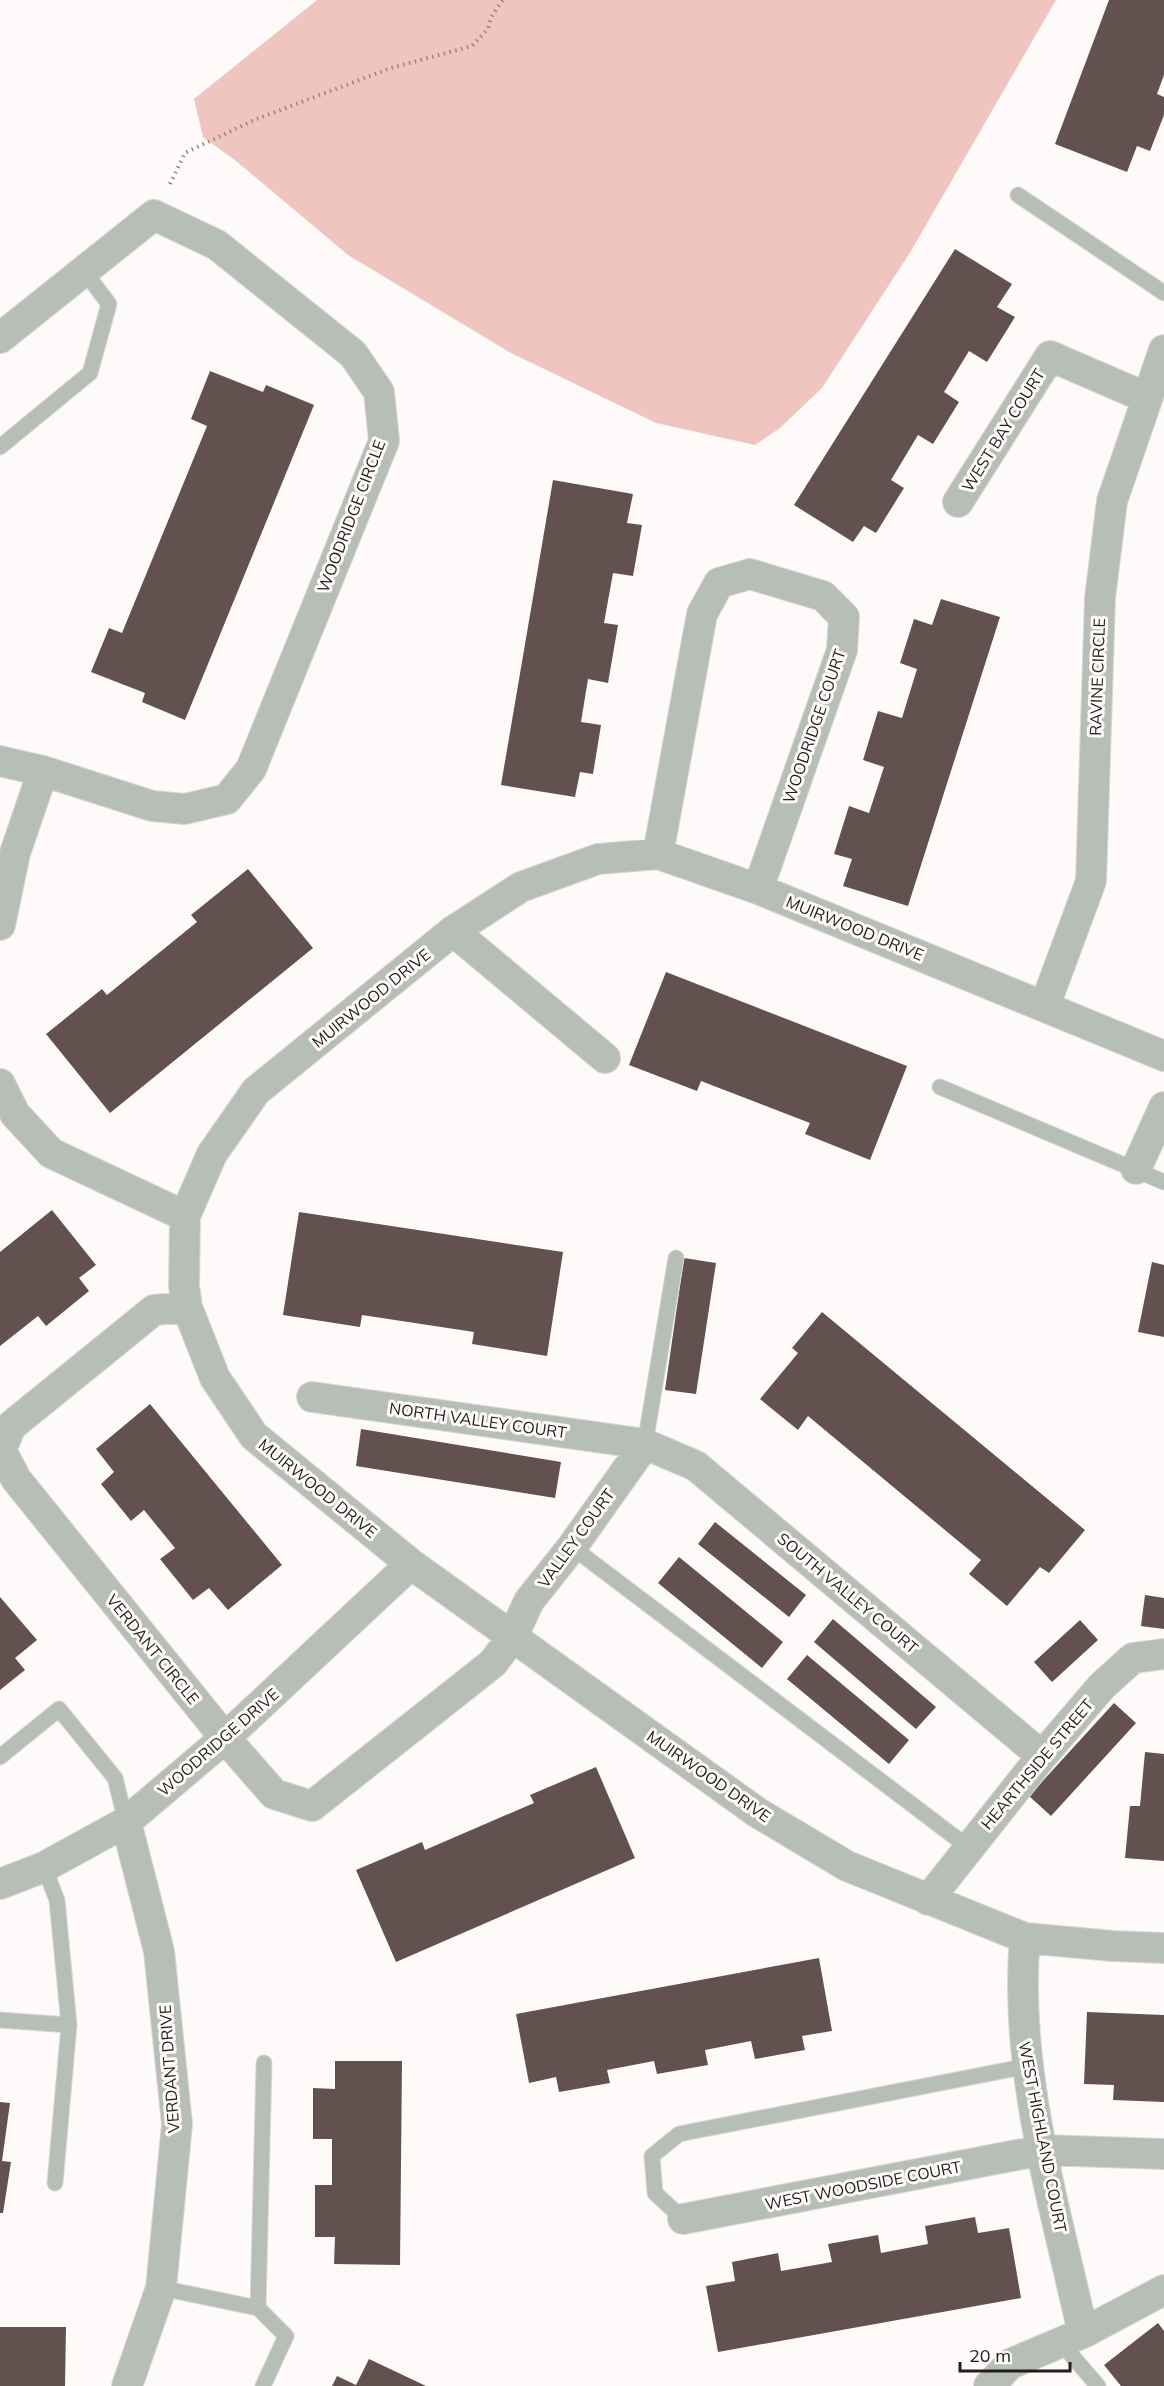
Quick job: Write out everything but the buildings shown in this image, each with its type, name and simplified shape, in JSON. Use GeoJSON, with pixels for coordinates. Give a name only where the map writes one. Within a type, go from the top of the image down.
{"type":"FeatureCollection","features":[{"type":"Feature","properties":{"kind":"street"},"geometry":{"type":"LineString","coordinates":[[0,338],[154,214]]}},
{"type":"Feature","properties":{"kind":"street","name":"WOODRIDGE CIRCLE"},"geometry":{"type":"LineString","coordinates":[[0,761],[43,771],[152,806],[185,809],[227,799],[251,769],[384,441],[379,392],[353,354],[217,245],[154,214]]}},
{"type":"Feature","properties":{"kind":"street","name":"RAVINE CIRCLE"},"geometry":{"type":"LineString","coordinates":[[1045,1005],[1091,881],[1100,598],[1112,501],[1164,350]]}},
{"type":"Feature","properties":{"kind":"street","name":"WEST BAY COURT"},"geometry":{"type":"LineString","coordinates":[[958,502],[1050,356],[1147,398]]}},
{"type":"Feature","properties":{"kind":"street","name":"WOODRIDGE COURT"},"geometry":{"type":"LineString","coordinates":[[658,854],[702,614],[719,583],[750,574],[823,596],[844,617],[842,650],[758,889]]}},
{"type":"Feature","properties":{"kind":"street"},"geometry":{"type":"LineString","coordinates":[[0,925],[15,853],[43,771]]}},
{"type":"Feature","properties":{"kind":"street","name":"MUIRWOOD DRIVE"},"geometry":{"type":"LineString","coordinates":[[1164,1056],[1045,1005],[758,889],[658,854],[598,859],[521,887],[453,931],[256,1091],[212,1154],[185,1216],[184,1287],[187,1306],[215,1378],[254,1436],[411,1564],[758,1813],[847,1866],[1025,1938],[1164,1948]]}},
{"type":"Feature","properties":{"kind":"street"},"geometry":{"type":"LineString","coordinates":[[453,931],[605,1058]]}},
{"type":"Feature","properties":{"kind":"street"},"geometry":{"type":"LineString","coordinates":[[0,1084],[15,1114],[51,1153],[185,1216]]}},
{"type":"Feature","properties":{"kind":"street"},"geometry":{"type":"LineString","coordinates":[[1136,1169],[1164,1107]]}},
{"type":"Feature","properties":{"kind":"street","name":"VERDANT CIRCLE"},"geometry":{"type":"LineString","coordinates":[[187,1306],[154,1310],[11,1426],[1,1450],[16,1479],[225,1738],[274,1794],[312,1806],[493,1663],[513,1636]]}},
{"type":"Feature","properties":{"kind":"street","name":"NORTH VALLEY COURT"},"geometry":{"type":"LineString","coordinates":[[312,1397],[645,1444]]}},
{"type":"Feature","properties":{"kind":"street","name":"VALLEY COURT"},"geometry":{"type":"LineString","coordinates":[[513,1636],[529,1601],[572,1547],[645,1444]]}},
{"type":"Feature","properties":{"kind":"street","name":"SOUTH VALLEY COURT"},"geometry":{"type":"LineString","coordinates":[[645,1444],[696,1466],[1042,1756]]}},
{"type":"Feature","properties":{"kind":"street","name":"WOODRIDGE DRIVE"},"geometry":{"type":"LineString","coordinates":[[3,1877],[44,1867],[126,1822],[225,1738],[411,1564]]}},
{"type":"Feature","properties":{"kind":"street","name":"HEARTHSIDE STREET"},"geometry":{"type":"LineString","coordinates":[[928,1900],[1042,1756],[1102,1686],[1133,1658],[1164,1654]]}},
{"type":"Feature","properties":{"kind":"street","name":"VERDANT DRIVE"},"geometry":{"type":"LineString","coordinates":[[126,1822],[159,1951],[177,2124],[160,2288],[127,2386]]}},
{"type":"Feature","properties":{"kind":"street","name":"WEST HIGHLAND COURT"},"geometry":{"type":"LineString","coordinates":[[1025,1938],[1021,1974],[1028,2066],[1072,2338]]}},
{"type":"Feature","properties":{"kind":"street","name":"WEST WOODSIDE COURT"},"geometry":{"type":"LineString","coordinates":[[683,2220],[1043,2150],[1164,2154]]}},
{"type":"Feature","properties":{"kind":"street"},"geometry":{"type":"LineString","coordinates":[[989,2386],[1010,2364],[1072,2338],[1163,2292]]}},
{"type":"Feature","properties":{"kind":"lane"},"geometry":{"type":"LineString","coordinates":[[1018,195],[1164,293]]}},
{"type":"Feature","properties":{"kind":"lane"},"geometry":{"type":"LineString","coordinates":[[0,447],[90,373],[109,304],[84,271]]}},
{"type":"Feature","properties":{"kind":"lane"},"geometry":{"type":"LineString","coordinates":[[940,1087],[1164,1182]]}},
{"type":"Feature","properties":{"kind":"lane"},"geometry":{"type":"LineString","coordinates":[[645,1444],[676,1258]]}},
{"type":"Feature","properties":{"kind":"lane"},"geometry":{"type":"LineString","coordinates":[[572,1547],[969,1847]]}},
{"type":"Feature","properties":{"kind":"lane"},"geometry":{"type":"LineString","coordinates":[[0,1757],[59,1710],[115,1778],[126,1822]]}},
{"type":"Feature","properties":{"kind":"lane"},"geometry":{"type":"LineString","coordinates":[[44,1867],[57,1900],[69,2025],[55,2183]]}},
{"type":"Feature","properties":{"kind":"lane"},"geometry":{"type":"LineString","coordinates":[[0,2020],[69,2025]]}},
{"type":"Feature","properties":{"kind":"lane"},"geometry":{"type":"LineString","coordinates":[[258,2308],[264,2063]]}},
{"type":"Feature","properties":{"kind":"lane"},"geometry":{"type":"LineString","coordinates":[[683,2220],[655,2193],[652,2156],[679,2134],[1028,2066]]}},
{"type":"Feature","properties":{"kind":"lane"},"geometry":{"type":"LineString","coordinates":[[160,2288],[258,2308],[286,2336],[263,2386]]}},
{"type":"Feature","properties":{"kind":"lane"},"geometry":{"type":"LineString","coordinates":[[1072,2338],[1098,2386]]}},
{"type":"Feature","properties":{"kind":"path"},"geometry":{"type":"LineString","coordinates":[[154,214],[185,153],[254,120],[391,68],[472,46],[489,29],[491,17],[503,0]]}},
{"type":"Feature","properties":{"kind":"shaded area"},"geometry":{"type":"Polygon","coordinates":[[[317,0],[1056,0],[911,251],[822,388],[780,428],[755,445],[656,423],[511,353],[348,255],[236,161],[203,137],[194,99],[317,0]]]}}]}
